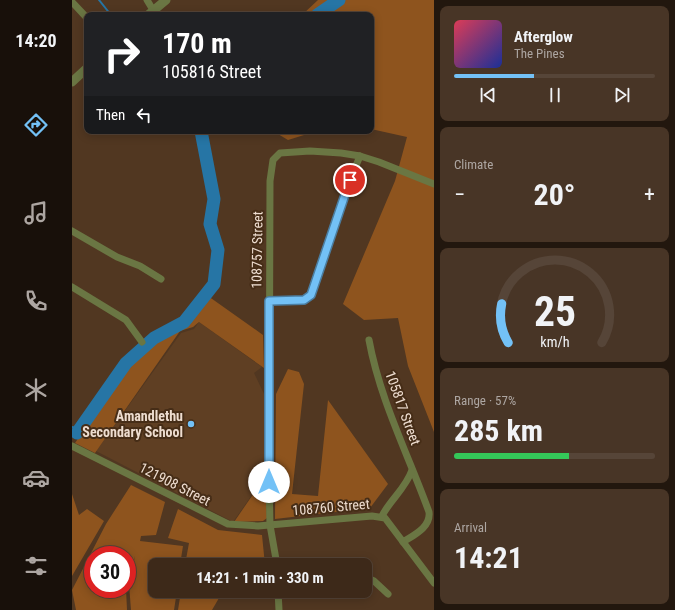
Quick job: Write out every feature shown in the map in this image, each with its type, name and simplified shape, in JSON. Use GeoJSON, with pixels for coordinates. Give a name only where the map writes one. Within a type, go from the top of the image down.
{"type":"FeatureCollection","features":[{"type":"Feature","properties":{"kind":"street"},"geometry":{"type":"LineString","coordinates":[[147,0],[150,12]]}},
{"type":"Feature","properties":{"kind":"street"},"geometry":{"type":"LineString","coordinates":[[151,12],[166,0]]}},
{"type":"Feature","properties":{"kind":"street"},"geometry":{"type":"LineString","coordinates":[[72,2],[84,15]]}},
{"type":"Feature","properties":{"kind":"street"},"geometry":{"type":"LineString","coordinates":[[72,82],[84,71]]}},
{"type":"Feature","properties":{"kind":"street","name":"108757 Street"},"geometry":{"type":"LineString","coordinates":[[276,558],[270,525],[269,301],[271,171],[273,160],[280,153],[298,151],[326,152],[360,156]]}},
{"type":"Feature","properties":{"kind":"street"},"geometry":{"type":"LineString","coordinates":[[269,301],[304,300],[314,292],[350,180],[360,156],[434,184]]}},
{"type":"Feature","properties":{"kind":"street"},"geometry":{"type":"LineString","coordinates":[[72,231],[117,257],[140,266],[161,279]]}},
{"type":"Feature","properties":{"kind":"street"},"geometry":{"type":"LineString","coordinates":[[72,287],[126,320],[142,342]]}},
{"type":"Feature","properties":{"kind":"street","name":"105817 Street"},"geometry":{"type":"LineString","coordinates":[[369,340],[380,386],[429,516],[426,524],[418,533],[403,542]]}},
{"type":"Feature","properties":{"kind":"street","name":"121908 Street"},"geometry":{"type":"LineString","coordinates":[[72,446],[223,523],[234,526],[270,525]]}},
{"type":"Feature","properties":{"kind":"street"},"geometry":{"type":"LineString","coordinates":[[382,516],[390,502],[407,481],[412,470]]}},
{"type":"Feature","properties":{"kind":"street","name":"108760 Street"},"geometry":{"type":"LineString","coordinates":[[270,525],[382,516],[386,519],[434,583]]}},
{"type":"Feature","properties":{"kind":"street"},"geometry":{"type":"LineString","coordinates":[[372,580],[388,594]]}},
{"type":"Feature","properties":{"kind":"street"},"geometry":{"type":"LineString","coordinates":[[278,598],[279,610]]}},
{"type":"Feature","properties":{"kind":"shaded area"},"geometry":{"type":"Polygon","coordinates":[[[318,0],[434,0],[434,432],[408,366],[398,318],[364,320],[343,304],[395,181],[407,137],[374,130],[374,12],[305,12],[318,0]]]}},
{"type":"Feature","properties":{"kind":"shaded area"},"geometry":{"type":"Polygon","coordinates":[[[278,134],[307,134],[288,140],[278,134]]]}},
{"type":"Feature","properties":{"kind":"shaded area"},"geometry":{"type":"Polygon","coordinates":[[[208,296],[263,335],[264,368],[199,322],[193,327],[180,331],[95,453],[75,443],[128,365],[155,340],[186,324],[208,296]]]}},
{"type":"Feature","properties":{"kind":"shaded area","name":"Amandlethu Secondary School"},"geometry":{"type":"Polygon","coordinates":[[[199,322],[262,367],[254,373],[265,396],[266,475],[233,522],[96,451],[181,333],[194,329],[199,322]]]}},
{"type":"Feature","properties":{"kind":"shaded area"},"geometry":{"type":"Polygon","coordinates":[[[288,369],[299,372],[304,384],[292,494],[318,496],[328,400],[388,484],[370,508],[275,519],[276,394],[288,369]]]}},
{"type":"Feature","properties":{"kind":"shaded area"},"geometry":{"type":"Polygon","coordinates":[[[265,477],[267,518],[263,521],[234,522],[265,477]]]}},
{"type":"Feature","properties":{"kind":"shaded area"},"geometry":{"type":"Polygon","coordinates":[[[131,485],[165,502],[156,535],[141,536],[140,541],[183,546],[181,558],[148,558],[148,598],[176,598],[174,610],[131,610],[130,598],[136,598],[136,546],[95,546],[106,524],[131,485]]]}},
{"type":"Feature","properties":{"kind":"shaded area"},"geometry":{"type":"Polygon","coordinates":[[[72,494],[79,515],[87,509],[104,521],[89,546],[84,546],[84,555],[72,576],[72,494]]]}},
{"type":"Feature","properties":{"kind":"shaded area"},"geometry":{"type":"Polygon","coordinates":[[[178,509],[218,530],[262,535],[264,558],[186,558],[189,543],[168,538],[178,509]]]}},
{"type":"Feature","properties":{"kind":"shaded area"},"geometry":{"type":"Polygon","coordinates":[[[84,567],[84,598],[126,598],[127,610],[76,610],[72,590],[84,567]]]}},
{"type":"Feature","properties":{"kind":"shaded area"},"geometry":{"type":"Polygon","coordinates":[[[180,598],[219,598],[212,610],[178,610],[180,598]]]}},
{"type":"Feature","properties":{"kind":"waterway"},"geometry":{"type":"LineString","coordinates":[[99,0],[109,12]]}},
{"type":"Feature","properties":{"kind":"waterway"},"geometry":{"type":"LineString","coordinates":[[321,12],[339,0]]}},
{"type":"Feature","properties":{"kind":"waterway"},"geometry":{"type":"LineString","coordinates":[[77,433],[126,363],[154,338],[184,322],[214,284],[218,250],[210,224],[214,199],[202,134]]}},
{"type":"Feature","properties":{"kind":"waterway"},"geometry":{"type":"LineString","coordinates":[[72,427],[80,429]]}},
{"type":"Feature","properties":{"kind":"place","name":"Amandlethu Secondary School"},"geometry":{"type":"Point","coordinates":[191,424]}},
{"type":"Feature","properties":{"kind":"route"},"geometry":{"type":"LineString","coordinates":[[269,482],[269,301],[304,300],[314,292],[350,180]]}}]}
